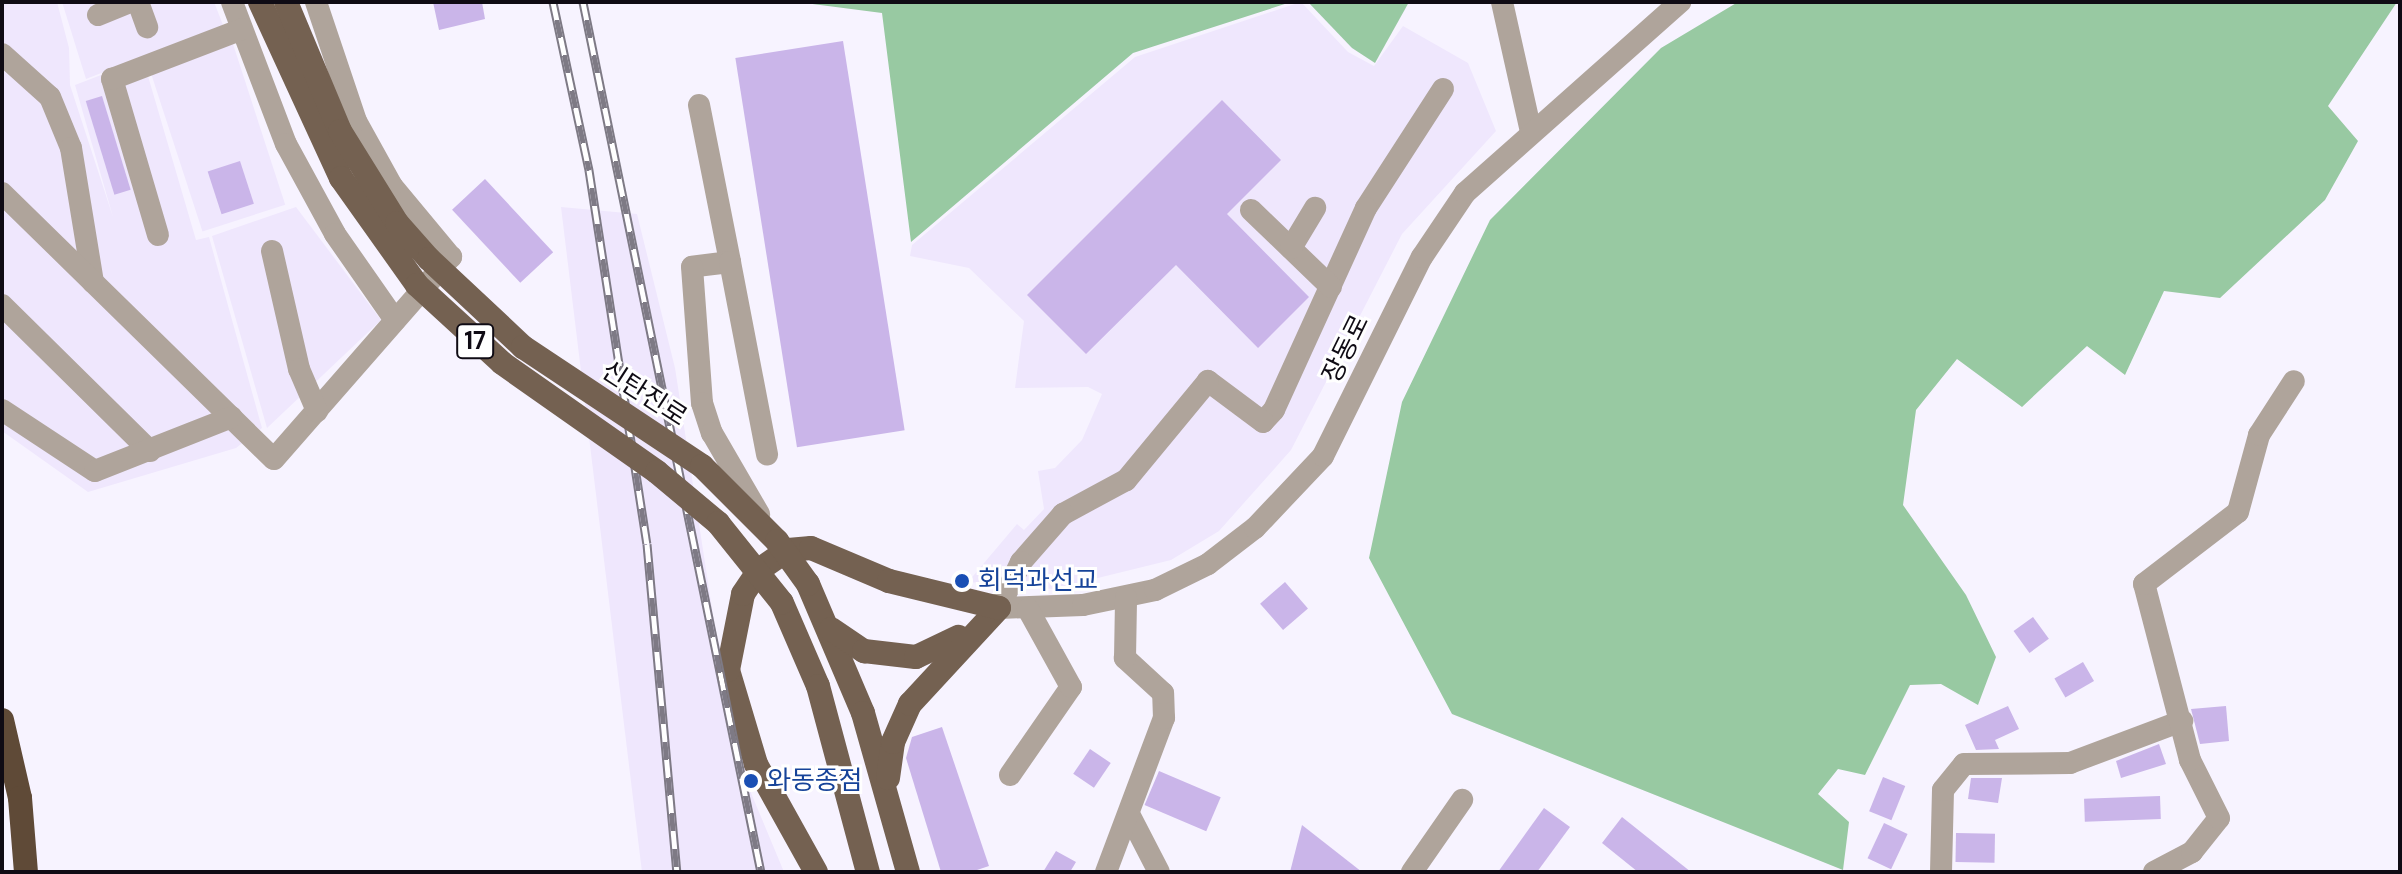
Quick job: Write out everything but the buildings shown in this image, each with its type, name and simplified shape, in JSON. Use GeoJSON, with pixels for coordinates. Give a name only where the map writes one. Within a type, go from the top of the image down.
{"type":"FeatureCollection","features":[{"type":"Feature","properties":{"kind":"highway"},"geometry":{"type":"LineString","coordinates":[[2,720],[20,798],[26,872]]}},
{"type":"Feature","properties":{"kind":"main road","name":"신탄진로"},"geometry":{"type":"LineString","coordinates":[[260,2],[341,178],[417,285],[502,363],[657,472],[718,523],[782,603],[818,686],[868,872]]}},
{"type":"Feature","properties":{"kind":"main road","name":"신탄진로"},"geometry":{"type":"LineString","coordinates":[[286,2],[340,131],[397,223],[429,259],[523,347],[702,466],[777,541],[808,584],[831,629],[889,801],[908,872]]}},
{"type":"Feature","properties":{"kind":"main road"},"geometry":{"type":"LineString","coordinates":[[816,872],[756,764],[728,670],[743,594],[759,570],[788,550],[831,553],[889,581],[999,608]]}},
{"type":"Feature","properties":{"kind":"main road"},"geometry":{"type":"LineString","coordinates":[[831,629],[864,651],[916,657],[939,650],[999,608]]}},
{"type":"Feature","properties":{"kind":"main road"},"geometry":{"type":"LineString","coordinates":[[889,801],[888,765],[910,704],[999,608]]}},
{"type":"Feature","properties":{"kind":"street"},"geometry":{"type":"LineString","coordinates":[[98,15],[131,2]]}},
{"type":"Feature","properties":{"kind":"street"},"geometry":{"type":"LineString","coordinates":[[138,2],[147,27]]}},
{"type":"Feature","properties":{"kind":"street"},"geometry":{"type":"LineString","coordinates":[[232,2],[286,144],[335,234],[395,320]]}},
{"type":"Feature","properties":{"kind":"street"},"geometry":{"type":"LineString","coordinates":[[2,193],[274,459],[451,257],[392,186],[356,121],[316,2]]}},
{"type":"Feature","properties":{"kind":"street"},"geometry":{"type":"LineString","coordinates":[[1502,2],[1531,132]]}},
{"type":"Feature","properties":{"kind":"street","name":"장동로"},"geometry":{"type":"LineString","coordinates":[[999,608],[1028,609],[1126,598],[1208,564],[1295,491],[1323,456],[1422,257],[1465,193],[1680,2]]}},
{"type":"Feature","properties":{"kind":"street"},"geometry":{"type":"LineString","coordinates":[[158,235],[112,79],[242,29]]}},
{"type":"Feature","properties":{"kind":"street"},"geometry":{"type":"LineString","coordinates":[[2,54],[50,97],[71,148],[93,282]]}},
{"type":"Feature","properties":{"kind":"street"},"geometry":{"type":"LineString","coordinates":[[999,608],[1021,562],[1063,514],[1126,480],[1208,381],[1263,422],[1331,287],[1366,208],[1443,89]]}},
{"type":"Feature","properties":{"kind":"street"},"geometry":{"type":"LineString","coordinates":[[699,105],[767,454]]}},
{"type":"Feature","properties":{"kind":"street"},"geometry":{"type":"LineString","coordinates":[[1291,248],[1315,208]]}},
{"type":"Feature","properties":{"kind":"street"},"geometry":{"type":"LineString","coordinates":[[1251,210],[1331,287]]}},
{"type":"Feature","properties":{"kind":"street"},"geometry":{"type":"LineString","coordinates":[[272,251],[299,369],[317,411]]}},
{"type":"Feature","properties":{"kind":"street"},"geometry":{"type":"LineString","coordinates":[[730,262],[692,267],[702,403],[750,502],[788,550]]}},
{"type":"Feature","properties":{"kind":"street"},"geometry":{"type":"LineString","coordinates":[[2,305],[150,451]]}},
{"type":"Feature","properties":{"kind":"street"},"geometry":{"type":"LineString","coordinates":[[2154,872],[2192,852],[2219,818],[2203,793],[2144,584],[2238,512],[2259,435],[2294,381]]}},
{"type":"Feature","properties":{"kind":"street"},"geometry":{"type":"LineString","coordinates":[[2,410],[95,471],[232,417]]}},
{"type":"Feature","properties":{"kind":"street"},"geometry":{"type":"LineString","coordinates":[[1106,872],[1164,718],[1163,693],[1125,658],[1126,598]]}},
{"type":"Feature","properties":{"kind":"street"},"geometry":{"type":"LineString","coordinates":[[1010,775],[1071,687],[1028,609]]}},
{"type":"Feature","properties":{"kind":"street"},"geometry":{"type":"LineString","coordinates":[[1941,872],[1943,790],[1964,764],[2070,763],[2182,721]]}},
{"type":"Feature","properties":{"kind":"street"},"geometry":{"type":"LineString","coordinates":[[1412,872],[1462,800]]}},
{"type":"Feature","properties":{"kind":"street"},"geometry":{"type":"LineString","coordinates":[[1129,814],[1159,872]]}},
{"type":"Feature","properties":{"kind":"shaded area"},"geometry":{"type":"Polygon","coordinates":[[[2,2],[57,2],[69,48],[70,85],[113,217],[75,85],[143,59],[196,240],[209,237],[262,428],[236,448],[88,492],[2,431],[2,2]]]}},
{"type":"Feature","properties":{"kind":"shaded area"},"geometry":{"type":"Polygon","coordinates":[[[62,2],[214,2],[223,25],[86,79],[62,2]]]}},
{"type":"Feature","properties":{"kind":"shaded area"},"geometry":{"type":"Polygon","coordinates":[[[1301,2],[1348,52],[1374,66],[1403,26],[1468,63],[1496,131],[1402,234],[1291,450],[1219,531],[1171,560],[1053,589],[968,582],[1017,524],[1024,530],[1044,509],[1038,471],[1055,468],[1082,440],[1102,394],[1088,387],[1015,388],[1024,321],[969,268],[910,256],[912,245],[1135,57],[1301,2]]]}},
{"type":"Feature","properties":{"kind":"shaded area"},"geometry":{"type":"Polygon","coordinates":[[[233,44],[285,205],[202,232],[150,71],[233,44]]]}},
{"type":"Feature","properties":{"kind":"shaded area"},"geometry":{"type":"Polygon","coordinates":[[[296,207],[381,320],[267,428],[212,236],[296,207]]]}},
{"type":"Feature","properties":{"kind":"shaded area"},"geometry":{"type":"Polygon","coordinates":[[[561,207],[637,214],[675,368],[719,654],[751,793],[784,872],[642,872],[561,207]]]}},
{"type":"Feature","properties":{"kind":"green space"},"geometry":{"type":"Polygon","coordinates":[[[797,2],[1291,2],[1133,53],[911,242],[882,13],[797,2]]]}},
{"type":"Feature","properties":{"kind":"green space"},"geometry":{"type":"Polygon","coordinates":[[[1308,2],[1409,2],[1375,63],[1352,48],[1308,2]]]}},
{"type":"Feature","properties":{"kind":"green space"},"geometry":{"type":"Polygon","coordinates":[[[1738,2],[2397,2],[2328,106],[2358,141],[2325,200],[2220,298],[2164,291],[2125,375],[2087,346],[2022,407],[1957,359],[1916,410],[1903,505],[1966,595],[1996,657],[1978,705],[1941,684],[1910,685],[1865,775],[1838,769],[1818,794],[1849,822],[1843,870],[1452,714],[1369,558],[1402,402],[1490,220],[1661,48],[1738,2]]]}},
{"type":"Feature","properties":{"kind":"railway"},"geometry":{"type":"LineString","coordinates":[[553,2],[589,170],[647,544],[677,872]]}},
{"type":"Feature","properties":{"kind":"railway"},"geometry":{"type":"LineString","coordinates":[[583,2],[761,872]]}},
{"type":"Feature","properties":{"kind":"place","name":"회덕과선교"},"geometry":{"type":"Point","coordinates":[962,581]}},
{"type":"Feature","properties":{"kind":"place","name":"와동종점"},"geometry":{"type":"Point","coordinates":[751,781]}}]}
